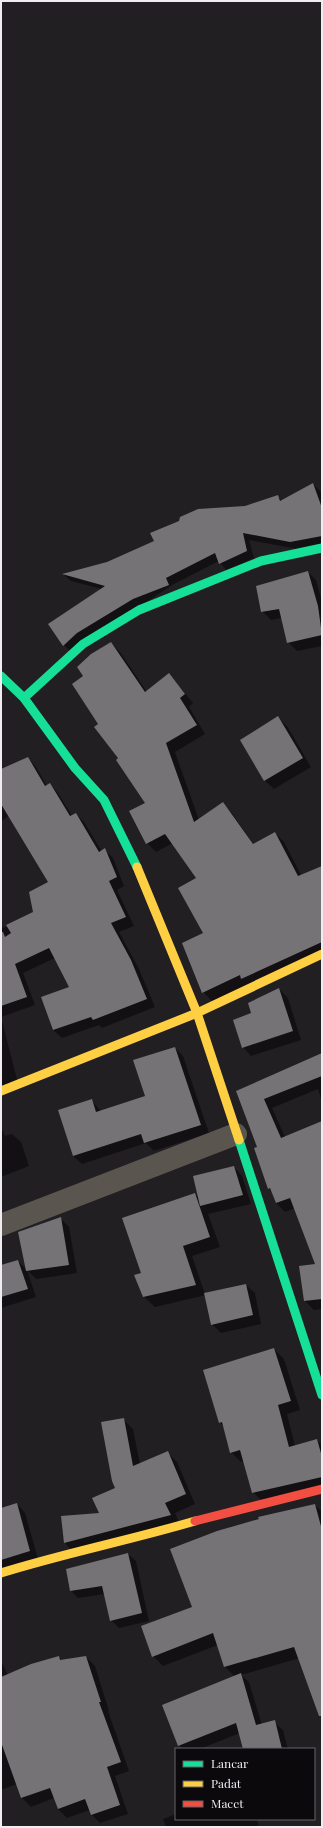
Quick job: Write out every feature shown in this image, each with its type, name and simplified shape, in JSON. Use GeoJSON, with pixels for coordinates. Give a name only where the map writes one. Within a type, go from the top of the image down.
{"type":"FeatureCollection","features":[{"type":"Feature","properties":{"kind":"street"},"geometry":{"type":"LineString","coordinates":[[24,698],[83,644],[139,610],[261,561],[322,548]]}},
{"type":"Feature","properties":{"kind":"street"},"geometry":{"type":"LineString","coordinates":[[1,676],[24,698],[75,768],[104,800],[145,884],[196,1013],[322,1395]]}},
{"type":"Feature","properties":{"kind":"street"},"geometry":{"type":"LineString","coordinates":[[1,1091],[196,1013],[322,954]]}},
{"type":"Feature","properties":{"kind":"street"},"geometry":{"type":"LineString","coordinates":[[1,1225],[236,1134]]}},
{"type":"Feature","properties":{"kind":"street"},"geometry":{"type":"LineString","coordinates":[[1,1573],[29,1564],[144,1536],[222,1513],[322,1489]]}},
{"type":"Feature","properties":{"kind":"building"},"geometry":{"type":"Polygon","coordinates":[[[313,483],[322,508],[322,536],[290,542],[243,533],[247,551],[219,564],[215,553],[166,578],[169,585],[133,599],[77,633],[63,646],[48,624],[105,586],[62,574],[107,562],[154,541],[150,533],[179,521],[180,517],[198,509],[245,506],[278,495],[280,501],[313,483]]]}},
{"type":"Feature","properties":{"kind":"building"},"geometry":{"type":"Polygon","coordinates":[[[308,571],[318,606],[322,635],[287,643],[279,609],[261,612],[256,586],[308,571]]]}},
{"type":"Feature","properties":{"kind":"building"},"geometry":{"type":"Polygon","coordinates":[[[111,642],[145,692],[169,673],[185,694],[180,698],[197,725],[166,743],[194,822],[223,802],[253,844],[275,832],[298,876],[322,866],[322,942],[241,979],[240,975],[202,993],[182,943],[203,933],[178,888],[196,878],[165,834],[146,844],[129,811],[145,803],[116,760],[118,758],[94,727],[98,724],[72,684],[83,676],[77,667],[91,654],[111,642]]]}},
{"type":"Feature","properties":{"kind":"building"},"geometry":{"type":"Polygon","coordinates":[[[278,716],[303,758],[264,781],[240,740],[278,716]]]}},
{"type":"Feature","properties":{"kind":"building"},"geometry":{"type":"Polygon","coordinates":[[[28,757],[45,786],[50,783],[70,816],[76,813],[99,852],[105,848],[117,877],[109,881],[126,917],[111,923],[131,960],[147,999],[93,1020],[91,1017],[53,1030],[41,997],[69,987],[49,948],[15,964],[27,997],[1,1006],[1,932],[3,932],[5,937],[11,933],[6,925],[33,912],[29,892],[48,882],[1,804],[1,769],[28,757]]]}},
{"type":"Feature","properties":{"kind":"building"},"geometry":{"type":"Polygon","coordinates":[[[279,988],[293,1031],[242,1048],[233,1020],[251,1013],[248,1003],[279,988]]]}},
{"type":"Feature","properties":{"kind":"building"},"geometry":{"type":"Polygon","coordinates":[[[175,1047],[201,1125],[144,1143],[141,1134],[73,1156],[58,1110],[92,1099],[96,1112],[145,1096],[133,1060],[175,1047]]]}},
{"type":"Feature","properties":{"kind":"building"},"geometry":{"type":"Polygon","coordinates":[[[322,1053],[322,1076],[264,1099],[281,1138],[322,1121],[322,1299],[304,1301],[299,1266],[315,1264],[290,1198],[276,1203],[270,1188],[268,1189],[254,1148],[257,1147],[236,1091],[322,1053]]]}},
{"type":"Feature","properties":{"kind":"building"},"geometry":{"type":"Polygon","coordinates":[[[234,1166],[243,1195],[200,1206],[193,1176],[234,1166]]]}},
{"type":"Feature","properties":{"kind":"building"},"geometry":{"type":"Polygon","coordinates":[[[195,1193],[210,1237],[183,1246],[196,1285],[143,1297],[134,1275],[141,1273],[122,1218],[195,1193]]]}},
{"type":"Feature","properties":{"kind":"building"},"geometry":{"type":"Polygon","coordinates":[[[61,1217],[69,1265],[26,1271],[18,1232],[61,1217]]]}},
{"type":"Feature","properties":{"kind":"building"},"geometry":{"type":"Polygon","coordinates":[[[18,1260],[28,1289],[1,1297],[1,1265],[18,1260]]]}},
{"type":"Feature","properties":{"kind":"building"},"geometry":{"type":"Polygon","coordinates":[[[246,1284],[253,1315],[211,1325],[204,1293],[246,1284]]]}},
{"type":"Feature","properties":{"kind":"building"},"geometry":{"type":"Polygon","coordinates":[[[274,1348],[291,1401],[278,1405],[289,1447],[317,1439],[322,1457],[322,1477],[252,1493],[240,1450],[230,1453],[222,1422],[219,1423],[203,1370],[274,1348]]]}},
{"type":"Feature","properties":{"kind":"building"},"geometry":{"type":"Polygon","coordinates":[[[124,1418],[133,1466],[168,1451],[186,1494],[165,1503],[171,1515],[64,1543],[61,1516],[99,1513],[92,1498],[115,1488],[112,1481],[101,1422],[124,1418]]]}},
{"type":"Feature","properties":{"kind":"building"},"geometry":{"type":"Polygon","coordinates":[[[17,1503],[30,1551],[1,1560],[1,1508],[17,1503]]]}},
{"type":"Feature","properties":{"kind":"building"},"geometry":{"type":"Polygon","coordinates":[[[315,1504],[322,1530],[322,1716],[319,1716],[294,1647],[224,1667],[213,1633],[152,1657],[141,1626],[192,1607],[170,1549],[217,1531],[259,1519],[258,1517],[315,1504]]]}},
{"type":"Feature","properties":{"kind":"building"},"geometry":{"type":"Polygon","coordinates":[[[128,1553],[142,1613],[110,1621],[102,1586],[70,1591],[66,1569],[128,1553]]]}},
{"type":"Feature","properties":{"kind":"building"},"geometry":{"type":"Polygon","coordinates":[[[59,1656],[60,1660],[86,1656],[101,1702],[99,1702],[121,1762],[107,1767],[120,1805],[91,1815],[85,1799],[58,1809],[50,1788],[21,1798],[1,1742],[1,1677],[31,1664],[59,1656]]]}},
{"type":"Feature","properties":{"kind":"building"},"geometry":{"type":"Polygon","coordinates":[[[241,1673],[256,1725],[275,1720],[282,1748],[243,1748],[236,1723],[178,1746],[162,1705],[241,1673]]]}},
{"type":"Feature","properties":{"kind":"traffic: fast"},"geometry":{"type":"LineString","coordinates":[[24,698],[83,644],[139,610],[261,561],[322,548]]}},
{"type":"Feature","properties":{"kind":"traffic: fast"},"geometry":{"type":"LineString","coordinates":[[1,676],[24,698],[75,768],[104,800],[137,867]]}},
{"type":"Feature","properties":{"kind":"traffic: fast"},"geometry":{"type":"LineString","coordinates":[[239,1140],[322,1395]]}},
{"type":"Feature","properties":{"kind":"traffic: slow"},"geometry":{"type":"LineString","coordinates":[[137,867],[197,1013],[239,1140]]}},
{"type":"Feature","properties":{"kind":"traffic: slow"},"geometry":{"type":"LineString","coordinates":[[1,1091],[197,1013],[322,954]]}},
{"type":"Feature","properties":{"kind":"traffic: slow"},"geometry":{"type":"LineString","coordinates":[[1,1573],[195,1521]]}},
{"type":"Feature","properties":{"kind":"traffic: jam"},"geometry":{"type":"LineString","coordinates":[[195,1521],[322,1489]]}}]}
